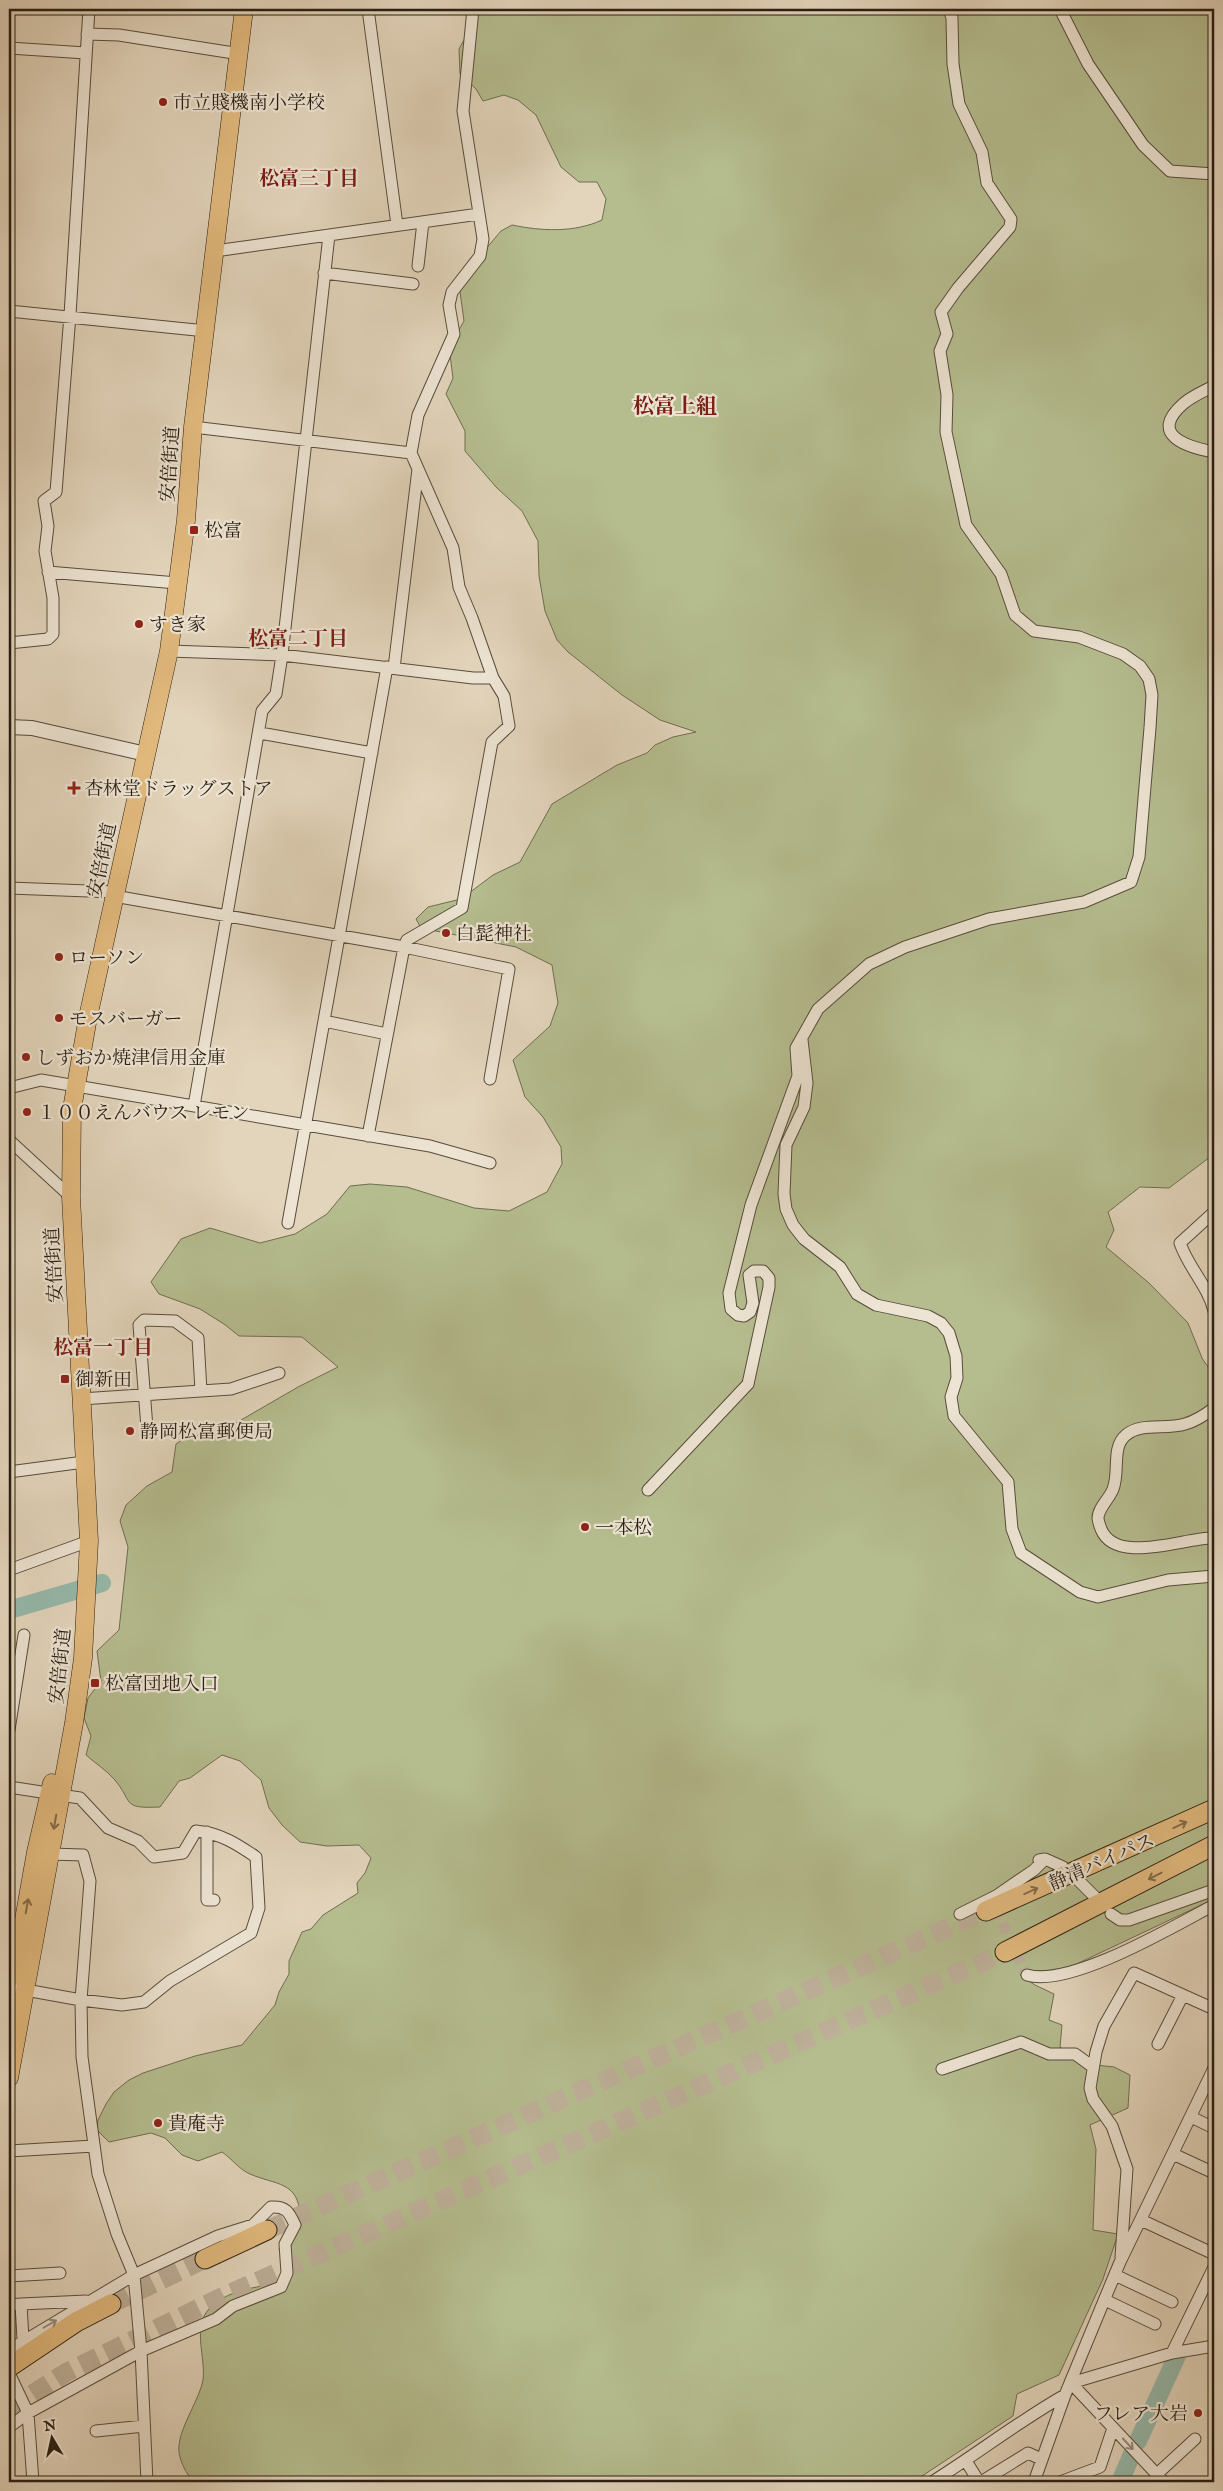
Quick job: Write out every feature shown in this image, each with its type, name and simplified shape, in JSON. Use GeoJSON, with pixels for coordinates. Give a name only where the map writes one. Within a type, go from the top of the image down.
{"type":"FeatureCollection","features":[{"type":"Feature","properties":{"kind":"highway","name":"静清バイパス"},"geometry":{"type":"LineString","coordinates":[[987,1902],[1214,1809]]}},
{"type":"Feature","properties":{"kind":"highway","name":"静清バイパス"},"geometry":{"type":"LineString","coordinates":[[1005,1952],[1214,1845]]}},
{"type":"Feature","properties":{"kind":"highway"},"geometry":{"type":"LineString","coordinates":[[205,2259],[267,2230]]}},
{"type":"Feature","properties":{"kind":"highway"},"geometry":{"type":"LineString","coordinates":[[9,2367],[76,2322],[111,2304]]}},
{"type":"Feature","properties":{"kind":"main road","name":"安倍街道"},"geometry":{"type":"LineString","coordinates":[[9,2078],[15,1988],[54,1794],[74,1723],[83,1658],[89,1541],[71,1197],[74,1086],[169,651],[186,520],[193,427],[244,9]]}},
{"type":"Feature","properties":{"kind":"main road","name":"安倍街道"},"geometry":{"type":"LineString","coordinates":[[9,2006],[50,1854],[54,1794]]}},
{"type":"Feature","properties":{"kind":"street"},"geometry":{"type":"LineString","coordinates":[[9,643],[48,639],[53,634],[53,598],[45,551],[48,526],[44,501],[56,492],[70,315],[89,9]]}},
{"type":"Feature","properties":{"kind":"street"},"geometry":{"type":"LineString","coordinates":[[368,9],[397,226]]}},
{"type":"Feature","properties":{"kind":"street"},"geometry":{"type":"LineString","coordinates":[[368,1136],[404,947],[407,940],[462,908],[492,742],[509,726],[504,696],[493,678],[459,587],[453,548],[412,453],[418,415],[454,334],[449,305],[452,292],[480,256],[483,239],[463,111],[473,9]]}},
{"type":"Feature","properties":{"kind":"street"},"geometry":{"type":"LineString","coordinates":[[648,1490],[748,1384],[769,1287],[769,1278],[763,1271],[754,1270],[749,1275],[753,1303],[750,1312],[744,1316],[738,1315],[732,1309],[729,1293],[750,1205],[798,1076],[796,1048],[818,1009],[869,964],[905,947],[989,919],[1084,902],[1131,882],[1139,857],[1151,720],[1152,695],[1148,679],[1140,666],[1123,654],[1079,637],[1034,631],[1015,615],[1001,574],[966,525],[946,432],[947,395],[940,351],[947,334],[941,312],[958,288],[1010,227],[1011,219],[987,183],[982,152],[959,104],[953,64],[952,18],[949,9]]}},
{"type":"Feature","properties":{"kind":"street"},"geometry":{"type":"LineString","coordinates":[[1060,9],[1088,64],[1144,145],[1170,171],[1214,174]]}},
{"type":"Feature","properties":{"kind":"street"},"geometry":{"type":"LineString","coordinates":[[87,34],[119,35],[240,54]]}},
{"type":"Feature","properties":{"kind":"street"},"geometry":{"type":"LineString","coordinates":[[9,48],[86,53]]}},
{"type":"Feature","properties":{"kind":"street"},"geometry":{"type":"LineString","coordinates":[[215,251],[479,214]]}},
{"type":"Feature","properties":{"kind":"street"},"geometry":{"type":"LineString","coordinates":[[418,266],[423,222]]}},
{"type":"Feature","properties":{"kind":"street"},"geometry":{"type":"LineString","coordinates":[[194,1106],[260,733],[262,711],[276,694],[329,235]]}},
{"type":"Feature","properties":{"kind":"street"},"geometry":{"type":"LineString","coordinates":[[324,273],[413,284]]}},
{"type":"Feature","properties":{"kind":"street"},"geometry":{"type":"LineString","coordinates":[[9,311],[70,315],[206,331]]}},
{"type":"Feature","properties":{"kind":"street"},"geometry":{"type":"LineString","coordinates":[[1214,386],[1185,402],[1171,416],[1169,423],[1170,429],[1177,440],[1189,447],[1214,452]]}},
{"type":"Feature","properties":{"kind":"street"},"geometry":{"type":"LineString","coordinates":[[193,427],[412,453]]}},
{"type":"Feature","properties":{"kind":"street"},"geometry":{"type":"LineString","coordinates":[[288,1223],[372,753],[390,668],[418,468]]}},
{"type":"Feature","properties":{"kind":"street"},"geometry":{"type":"LineString","coordinates":[[48,572],[177,583]]}},
{"type":"Feature","properties":{"kind":"street"},"geometry":{"type":"LineString","coordinates":[[169,651],[282,655],[473,678],[493,678]]}},
{"type":"Feature","properties":{"kind":"street"},"geometry":{"type":"LineString","coordinates":[[9,728],[32,728],[146,754]]}},
{"type":"Feature","properties":{"kind":"street"},"geometry":{"type":"LineString","coordinates":[[260,733],[372,753]]}},
{"type":"Feature","properties":{"kind":"street"},"geometry":{"type":"LineString","coordinates":[[9,888],[115,894],[404,947],[509,969],[490,1080]]}},
{"type":"Feature","properties":{"kind":"street"},"geometry":{"type":"LineString","coordinates":[[324,1021],[387,1034]]}},
{"type":"Feature","properties":{"kind":"street"},"geometry":{"type":"LineString","coordinates":[[802,1040],[807,1083],[804,1107],[786,1145],[784,1194],[786,1209],[793,1225],[804,1238],[840,1267],[857,1294],[876,1305],[928,1316],[941,1323],[949,1333],[956,1356],[957,1378],[952,1397],[954,1416],[1008,1482],[1012,1529],[1021,1553],[1080,1592],[1098,1597],[1168,1580],[1214,1576]]}},
{"type":"Feature","properties":{"kind":"street"},"geometry":{"type":"LineString","coordinates":[[9,1088],[41,1080],[430,1146],[490,1163]]}},
{"type":"Feature","properties":{"kind":"street"},"geometry":{"type":"LineString","coordinates":[[9,1140],[71,1197]]}},
{"type":"Feature","properties":{"kind":"street"},"geometry":{"type":"LineString","coordinates":[[1214,1212],[1180,1243],[1185,1259],[1213,1299],[1214,1311]]}},
{"type":"Feature","properties":{"kind":"street"},"geometry":{"type":"LineString","coordinates":[[148,1428],[138,1325],[144,1320],[175,1321],[198,1338],[201,1391]]}},
{"type":"Feature","properties":{"kind":"street"},"geometry":{"type":"LineString","coordinates":[[81,1399],[231,1389],[279,1373]]}},
{"type":"Feature","properties":{"kind":"street"},"geometry":{"type":"LineString","coordinates":[[1214,1408],[1203,1417],[1184,1425],[1135,1429],[1124,1436],[1118,1446],[1118,1471],[1115,1484],[1110,1498],[1100,1509],[1098,1519],[1104,1536],[1116,1544],[1130,1548],[1214,1538]]}},
{"type":"Feature","properties":{"kind":"street"},"geometry":{"type":"LineString","coordinates":[[9,1472],[84,1462]]}},
{"type":"Feature","properties":{"kind":"street"},"geometry":{"type":"LineString","coordinates":[[9,1570],[89,1541]]}},
{"type":"Feature","properties":{"kind":"street"},"geometry":{"type":"LineString","coordinates":[[9,1730],[24,1635]]}},
{"type":"Feature","properties":{"kind":"street"},"geometry":{"type":"LineString","coordinates":[[9,1787],[80,1798],[108,1828],[138,1841],[154,1857],[184,1854],[196,1831],[207,1832],[232,1841],[256,1857],[260,1908],[251,1933],[170,1981],[144,2002],[122,2005],[15,1988]]}},
{"type":"Feature","properties":{"kind":"street"},"geometry":{"type":"LineString","coordinates":[[207,1832],[207,1900],[214,1900]]}},
{"type":"Feature","properties":{"kind":"street"},"geometry":{"type":"LineString","coordinates":[[50,1854],[83,1855],[90,1881],[81,2000],[82,2058],[100,2183],[134,2275],[141,2351],[147,2482]]}},
{"type":"Feature","properties":{"kind":"street"},"geometry":{"type":"LineString","coordinates":[[960,1914],[996,1896],[1034,1870],[1045,1860]]}},
{"type":"Feature","properties":{"kind":"street"},"geometry":{"type":"LineString","coordinates":[[987,1902],[1037,1861],[1045,1860],[1063,1867]]}},
{"type":"Feature","properties":{"kind":"street"},"geometry":{"type":"LineString","coordinates":[[1077,1879],[1095,1897]]}},
{"type":"Feature","properties":{"kind":"street"},"geometry":{"type":"LineString","coordinates":[[1111,1914],[1120,1920],[1129,1920],[1214,1890]]}},
{"type":"Feature","properties":{"kind":"street"},"geometry":{"type":"LineString","coordinates":[[1027,1975],[1063,1975],[1125,1952],[1214,1905]]}},
{"type":"Feature","properties":{"kind":"street"},"geometry":{"type":"LineString","coordinates":[[1120,2262],[1128,2176],[1112,2126],[1090,2088],[1092,2067],[1104,2026],[1134,1973],[1214,2009]]}},
{"type":"Feature","properties":{"kind":"street"},"geometry":{"type":"LineString","coordinates":[[1158,2044],[1183,1995]]}},
{"type":"Feature","properties":{"kind":"street"},"geometry":{"type":"LineString","coordinates":[[942,2069],[1021,2042],[1049,2054],[1075,2054],[1092,2067]]}},
{"type":"Feature","properties":{"kind":"street"},"geometry":{"type":"LineString","coordinates":[[1034,2482],[1065,2395],[1120,2262],[1213,2072]]}},
{"type":"Feature","properties":{"kind":"street"},"geometry":{"type":"LineString","coordinates":[[1190,2117],[1214,2128]]}},
{"type":"Feature","properties":{"kind":"street"},"geometry":{"type":"LineString","coordinates":[[9,2151],[94,2146]]}},
{"type":"Feature","properties":{"kind":"street"},"geometry":{"type":"LineString","coordinates":[[1173,2154],[1214,2173]]}},
{"type":"Feature","properties":{"kind":"street"},"geometry":{"type":"LineString","coordinates":[[9,2350],[23,2339],[134,2275],[218,2236],[253,2225],[271,2207],[280,2206],[289,2212],[294,2225],[285,2244],[286,2274],[281,2287],[233,2306],[216,2319],[141,2351],[28,2413],[9,2427]]}},
{"type":"Feature","properties":{"kind":"street"},"geometry":{"type":"LineString","coordinates":[[1141,2220],[1214,2254]]}},
{"type":"Feature","properties":{"kind":"street"},"geometry":{"type":"LineString","coordinates":[[1172,2353],[1214,2266]]}},
{"type":"Feature","properties":{"kind":"street"},"geometry":{"type":"LineString","coordinates":[[9,2276],[60,2273]]}},
{"type":"Feature","properties":{"kind":"street"},"geometry":{"type":"LineString","coordinates":[[1115,2275],[1172,2302]]}},
{"type":"Feature","properties":{"kind":"street"},"geometry":{"type":"LineString","coordinates":[[1104,2300],[1154,2324]]}},
{"type":"Feature","properties":{"kind":"street"},"geometry":{"type":"LineString","coordinates":[[9,2305],[89,2301]]}},
{"type":"Feature","properties":{"kind":"street"},"geometry":{"type":"LineString","coordinates":[[21,2304],[23,2339]]}},
{"type":"Feature","properties":{"kind":"street"},"geometry":{"type":"LineString","coordinates":[[1071,2384],[1172,2353],[1214,2346]]}},
{"type":"Feature","properties":{"kind":"street"},"geometry":{"type":"LineString","coordinates":[[9,2373],[28,2413],[33,2482]]}},
{"type":"Feature","properties":{"kind":"street"},"geometry":{"type":"LineString","coordinates":[[1071,2384],[1160,2478],[1195,2440]]}},
{"type":"Feature","properties":{"kind":"street"},"geometry":{"type":"LineString","coordinates":[[932,2482],[966,2461],[1027,2417],[1065,2395]]}},
{"type":"Feature","properties":{"kind":"street"},"geometry":{"type":"LineString","coordinates":[[96,2431],[144,2426]]}},
{"type":"Feature","properties":{"kind":"street"},"geometry":{"type":"LineString","coordinates":[[1060,2482],[1100,2467],[1113,2428]]}},
{"type":"Feature","properties":{"kind":"street"},"geometry":{"type":"LineString","coordinates":[[966,2461],[980,2482],[1028,2453],[1042,2459]]}},
{"type":"Feature","properties":{"kind":"green space"},"geometry":{"type":"Polygon","coordinates":[[[481,9],[1214,9],[1214,1154],[1169,1188],[1140,1187],[1108,1212],[1114,1230],[1106,1247],[1149,1283],[1188,1323],[1202,1358],[1214,1376],[1214,1899],[1064,1970],[1030,1971],[1020,1975],[1054,1994],[1049,2020],[1062,2025],[1060,2047],[1086,2064],[1114,2067],[1130,2075],[1128,2108],[1090,2125],[1096,2149],[1093,2230],[1118,2234],[1103,2279],[1059,2375],[1017,2394],[1013,2416],[913,2482],[195,2482],[185,2471],[179,2445],[180,2437],[203,2380],[200,2334],[204,2316],[216,2303],[233,2293],[280,2283],[286,2260],[279,2249],[283,2239],[293,2233],[299,2223],[299,2205],[290,2190],[277,2183],[246,2172],[222,2152],[198,2161],[182,2155],[165,2138],[151,2133],[109,2142],[97,2130],[98,2120],[106,2104],[114,2092],[129,2080],[143,2073],[195,2056],[242,2045],[275,2005],[279,1992],[289,1974],[289,1961],[302,1932],[311,1929],[323,1915],[358,1893],[357,1883],[365,1873],[371,1858],[359,1845],[327,1846],[300,1842],[282,1825],[269,1808],[261,1780],[240,1761],[222,1755],[190,1778],[179,1781],[160,1807],[139,1807],[133,1805],[114,1779],[86,1755],[91,1736],[84,1718],[88,1698],[101,1681],[97,1651],[119,1630],[128,1547],[120,1521],[126,1505],[147,1486],[172,1472],[176,1444],[188,1436],[217,1434],[298,1387],[338,1367],[302,1337],[239,1336],[200,1309],[159,1294],[151,1282],[181,1239],[210,1228],[260,1243],[295,1234],[327,1214],[350,1186],[370,1184],[407,1187],[474,1208],[509,1211],[547,1192],[562,1164],[561,1147],[543,1117],[525,1097],[513,1060],[550,1026],[558,1003],[552,965],[516,947],[421,928],[416,919],[428,907],[461,899],[493,875],[520,862],[552,804],[617,765],[647,753],[655,745],[673,737],[696,732],[660,720],[622,695],[568,652],[557,640],[545,611],[539,576],[538,541],[522,511],[496,487],[465,451],[465,431],[446,394],[453,378],[449,347],[464,321],[460,292],[463,276],[501,231],[512,225],[534,229],[557,230],[591,224],[602,220],[606,199],[597,182],[579,182],[561,167],[536,115],[518,100],[504,95],[483,101],[476,89],[460,74],[459,49],[481,9]]]}},
{"type":"Feature","properties":{"kind":"waterway"},"geometry":{"type":"LineString","coordinates":[[9,1610],[102,1583]]}},
{"type":"Feature","properties":{"kind":"waterway"},"geometry":{"type":"LineString","coordinates":[[1138,2441],[1177,2356]]}},
{"type":"Feature","properties":{"kind":"waterway"},"geometry":{"type":"LineString","coordinates":[[1120,2482],[1132,2454]]}},
{"type":"Feature","properties":{"kind":"tunnel"},"geometry":{"type":"LineString","coordinates":[[988,1893],[1027,1975]]}},
{"type":"Feature","properties":{"kind":"tunnel"},"geometry":{"type":"LineString","coordinates":[[267,2230],[986,1911]]}},
{"type":"Feature","properties":{"kind":"tunnel"},"geometry":{"type":"LineString","coordinates":[[9,2409],[67,2372],[224,2296],[1005,1952]]}},
{"type":"Feature","properties":{"kind":"tunnel"},"geometry":{"type":"LineString","coordinates":[[111,2304],[205,2259]]}},
{"type":"Feature","properties":{"kind":"place","name":"市立賤機南小学校"},"geometry":{"type":"Point","coordinates":[163,102]}},
{"type":"Feature","properties":{"kind":"place","name":"松富"},"geometry":{"type":"Point","coordinates":[194,530]}},
{"type":"Feature","properties":{"kind":"place","name":"すき家"},"geometry":{"type":"Point","coordinates":[139,624]}},
{"type":"Feature","properties":{"kind":"place","name":"杏林堂ドラッグストア"},"geometry":{"type":"Point","coordinates":[74,788]}},
{"type":"Feature","properties":{"kind":"place","name":"白髭神社"},"geometry":{"type":"Point","coordinates":[446,933]}},
{"type":"Feature","properties":{"kind":"place","name":"ローソン"},"geometry":{"type":"Point","coordinates":[59,957]}},
{"type":"Feature","properties":{"kind":"place","name":"モスバーガー"},"geometry":{"type":"Point","coordinates":[59,1018]}},
{"type":"Feature","properties":{"kind":"place","name":"しずおか焼津信用金庫"},"geometry":{"type":"Point","coordinates":[26,1057]}},
{"type":"Feature","properties":{"kind":"place","name":"１００えんバウス レモン"},"geometry":{"type":"Point","coordinates":[27,1112]}},
{"type":"Feature","properties":{"kind":"place","name":"御新田"},"geometry":{"type":"Point","coordinates":[65,1379]}},
{"type":"Feature","properties":{"kind":"place","name":"静岡松富郵便局"},"geometry":{"type":"Point","coordinates":[130,1431]}},
{"type":"Feature","properties":{"kind":"place","name":"一本松"},"geometry":{"type":"Point","coordinates":[585,1527]}},
{"type":"Feature","properties":{"kind":"place","name":"松富団地入口"},"geometry":{"type":"Point","coordinates":[95,1683]}},
{"type":"Feature","properties":{"kind":"place","name":"貴庵寺"},"geometry":{"type":"Point","coordinates":[158,2123]}},
{"type":"Feature","properties":{"kind":"place","name":"フレア大岩"},"geometry":{"type":"Point","coordinates":[1198,2413]}},
{"type":"Feature","properties":{"kind":"district","name":"松富三丁目"},"geometry":{"type":"Point","coordinates":[309,178]}},
{"type":"Feature","properties":{"kind":"district","name":"松富上組"},"geometry":{"type":"Point","coordinates":[675,406]}},
{"type":"Feature","properties":{"kind":"district","name":"松富二丁目"},"geometry":{"type":"Point","coordinates":[298,638]}},
{"type":"Feature","properties":{"kind":"district","name":"松富一丁目"},"geometry":{"type":"Point","coordinates":[103,1347]}}]}
